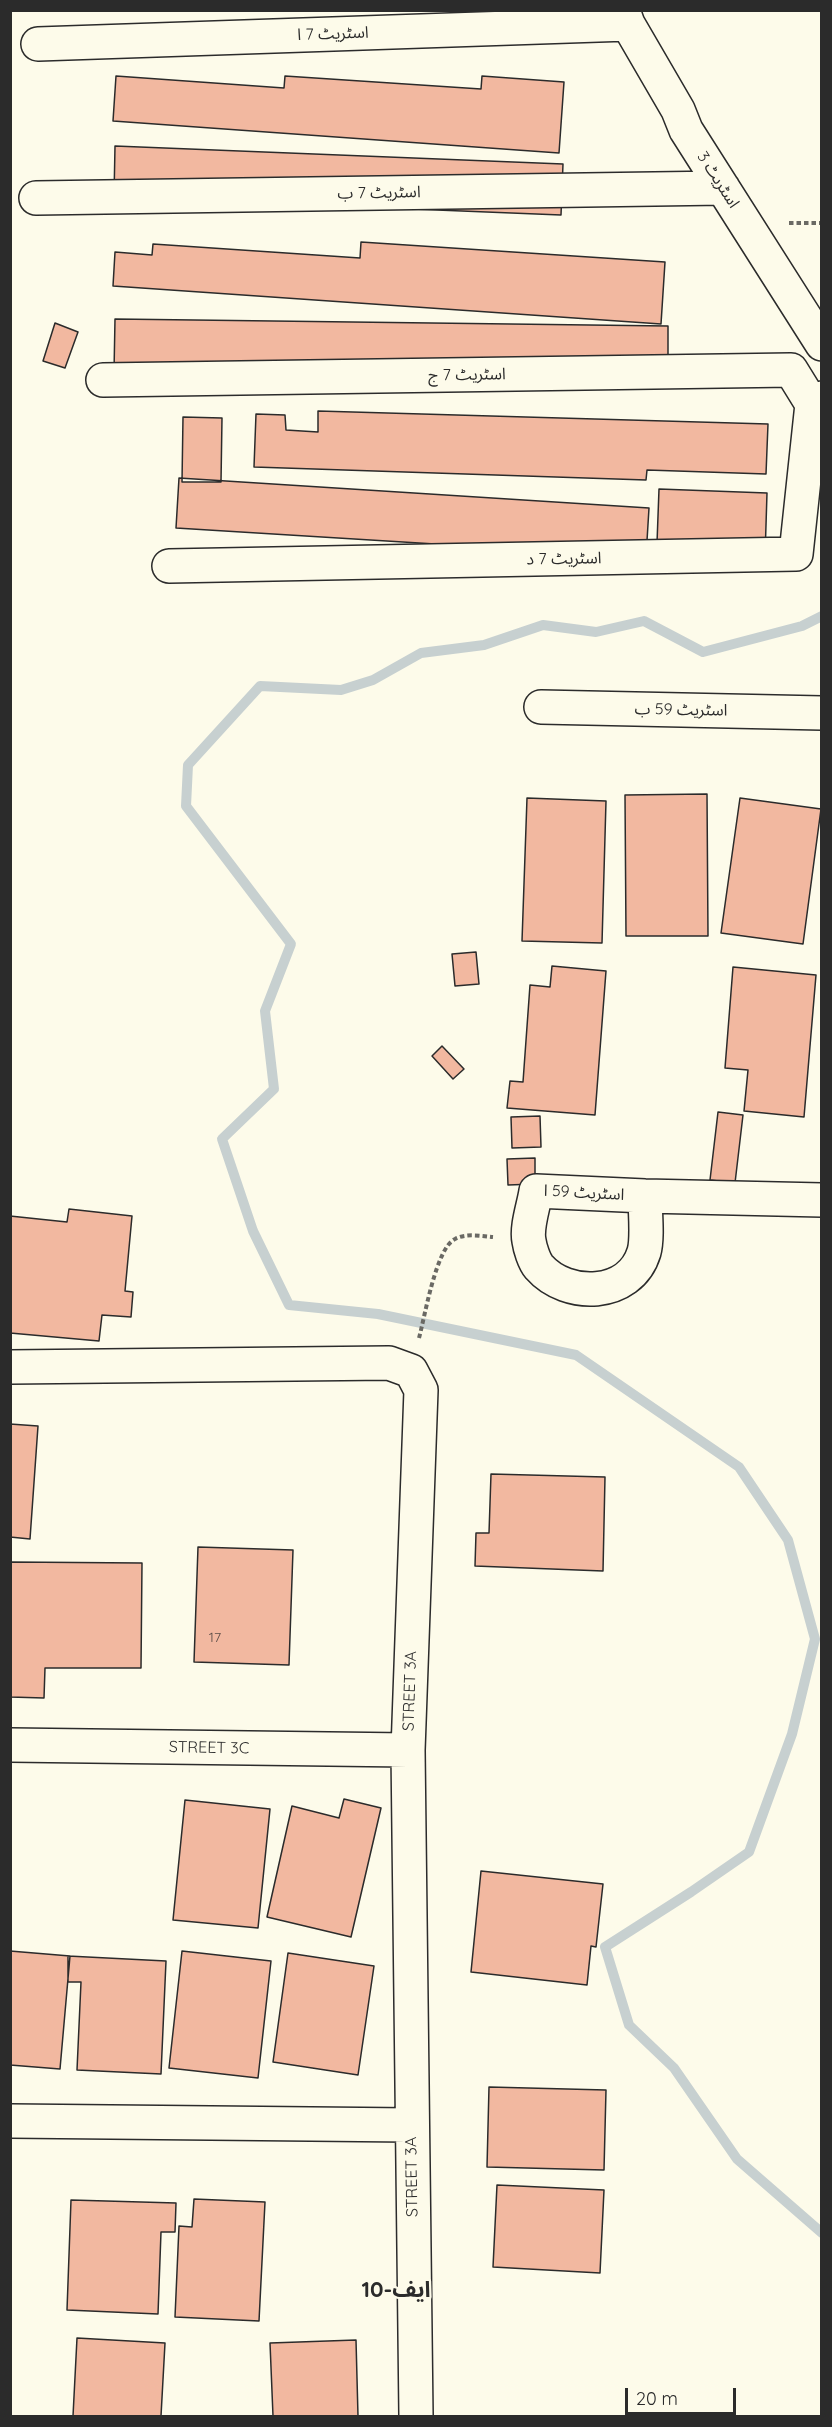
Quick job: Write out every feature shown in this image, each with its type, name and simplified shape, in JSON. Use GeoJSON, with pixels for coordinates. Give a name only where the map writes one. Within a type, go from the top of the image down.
{"type":"FeatureCollection","features":[{"type":"Feature","properties":{"kind":"street","name":"اسٹریٹ 7 ا"},"geometry":{"type":"LineString","coordinates":[[38,44],[625,17]]}},
{"type":"Feature","properties":{"kind":"street","name":"اسٹریٹ 3"},"geometry":{"type":"LineString","coordinates":[[625,17],[678,110],[686,130],[822,344]]}},
{"type":"Feature","properties":{"kind":"street","name":"اسٹریٹ 7 ب"},"geometry":{"type":"LineString","coordinates":[[36,198],[723,188]]}},
{"type":"Feature","properties":{"kind":"street","name":"اسٹریٹ 7 ج"},"geometry":{"type":"LineString","coordinates":[[104,380],[791,370],[817,401]]}},
{"type":"Feature","properties":{"kind":"street","name":"اسٹریٹ 7 د"},"geometry":{"type":"LineString","coordinates":[[169,566],[796,554],[817,401]]}},
{"type":"Feature","properties":{"kind":"street","name":"اسٹریٹ 59 ب"},"geometry":{"type":"LineString","coordinates":[[541,707],[822,713]]}},
{"type":"Feature","properties":{"kind":"street","name":"اسٹریٹ 59 ا"},"geometry":{"type":"LineString","coordinates":[[645,1196],[645,1251],[634,1272],[611,1287],[584,1291],[558,1283],[537,1265],[528,1239],[536,1191],[822,1200]]}},
{"type":"Feature","properties":{"kind":"street"},"geometry":{"type":"LineString","coordinates":[[10,1367],[389,1363],[411,1371]]}},
{"type":"Feature","properties":{"kind":"street","name":"STREET 3A"},"geometry":{"type":"LineString","coordinates":[[411,1371],[421,1390],[408,1750],[416,2416]]}},
{"type":"Feature","properties":{"kind":"street","name":"STREET 3C"},"geometry":{"type":"LineString","coordinates":[[10,1745],[408,1750]]}},
{"type":"Feature","properties":{"kind":"street"},"geometry":{"type":"LineString","coordinates":[[10,2121],[411,2125]]}},
{"type":"Feature","properties":{"kind":"path"},"geometry":{"type":"LineString","coordinates":[[411,1371],[435,1274],[441,1257],[453,1239],[465,1236],[528,1239]]}},
{"type":"Feature","properties":{"kind":"building"},"geometry":{"type":"Polygon","coordinates":[[[116,76],[284,88],[285,76],[481,89],[482,76],[564,82],[559,153],[113,121],[116,76]]]}},
{"type":"Feature","properties":{"kind":"building"},"geometry":{"type":"Polygon","coordinates":[[[115,146],[563,164],[561,215],[114,197],[115,146]]]}},
{"type":"Feature","properties":{"kind":"building"},"geometry":{"type":"Polygon","coordinates":[[[361,242],[665,262],[661,324],[113,286],[115,252],[152,255],[153,244],[360,258],[361,242]]]}},
{"type":"Feature","properties":{"kind":"building"},"geometry":{"type":"Polygon","coordinates":[[[115,319],[668,326],[668,380],[114,372],[115,319]]]}},
{"type":"Feature","properties":{"kind":"building"},"geometry":{"type":"Polygon","coordinates":[[[55,323],[78,332],[65,368],[43,361],[55,323]]]}},
{"type":"Feature","properties":{"kind":"building"},"geometry":{"type":"Polygon","coordinates":[[[318,411],[768,424],[766,474],[647,470],[646,480],[254,467],[256,414],[285,415],[286,430],[318,432],[318,411]]]}},
{"type":"Feature","properties":{"kind":"building"},"geometry":{"type":"Polygon","coordinates":[[[183,417],[222,418],[221,482],[182,482],[183,417]]]}},
{"type":"Feature","properties":{"kind":"building"},"geometry":{"type":"Polygon","coordinates":[[[179,478],[649,508],[646,557],[176,528],[179,478]]]}},
{"type":"Feature","properties":{"kind":"building"},"geometry":{"type":"Polygon","coordinates":[[[659,489],[767,493],[765,557],[657,543],[659,489]]]}},
{"type":"Feature","properties":{"kind":"building"},"geometry":{"type":"Polygon","coordinates":[[[707,794],[708,936],[626,936],[625,795],[707,794]]]}},
{"type":"Feature","properties":{"kind":"building"},"geometry":{"type":"Polygon","coordinates":[[[527,798],[606,801],[602,943],[522,941],[527,798]]]}},
{"type":"Feature","properties":{"kind":"building"},"geometry":{"type":"Polygon","coordinates":[[[740,798],[821,809],[803,944],[721,933],[740,798]]]}},
{"type":"Feature","properties":{"kind":"building"},"geometry":{"type":"Polygon","coordinates":[[[476,952],[479,984],[455,986],[452,954],[476,952]]]}},
{"type":"Feature","properties":{"kind":"building"},"geometry":{"type":"Polygon","coordinates":[[[552,966],[606,971],[595,1115],[507,1108],[510,1081],[523,1082],[530,985],[550,987],[552,966]]]}},
{"type":"Feature","properties":{"kind":"building"},"geometry":{"type":"Polygon","coordinates":[[[733,967],[816,975],[804,1117],[744,1111],[748,1070],[725,1068],[733,967]]]}},
{"type":"Feature","properties":{"kind":"building"},"geometry":{"type":"Polygon","coordinates":[[[442,1046],[464,1069],[453,1079],[432,1056],[442,1046]]]}},
{"type":"Feature","properties":{"kind":"building"},"geometry":{"type":"Polygon","coordinates":[[[718,1112],[743,1115],[735,1183],[710,1180],[718,1112]]]}},
{"type":"Feature","properties":{"kind":"building"},"geometry":{"type":"Polygon","coordinates":[[[540,1116],[541,1147],[512,1148],[511,1117],[540,1116]]]}},
{"type":"Feature","properties":{"kind":"building"},"geometry":{"type":"Polygon","coordinates":[[[535,1158],[535,1184],[508,1185],[507,1159],[535,1158]]]}},
{"type":"Feature","properties":{"kind":"building"},"geometry":{"type":"Polygon","coordinates":[[[69,1209],[132,1216],[125,1291],[133,1292],[131,1317],[102,1315],[99,1341],[10,1333],[10,1216],[67,1222],[69,1209]]]}},
{"type":"Feature","properties":{"kind":"building"},"geometry":{"type":"Polygon","coordinates":[[[10,1424],[38,1426],[30,1539],[10,1537],[10,1424]]]}},
{"type":"Feature","properties":{"kind":"building"},"geometry":{"type":"Polygon","coordinates":[[[491,1474],[605,1477],[603,1571],[475,1566],[476,1533],[489,1533],[491,1474]]]}},
{"type":"Feature","properties":{"kind":"building"},"geometry":{"type":"Polygon","coordinates":[[[198,1547],[293,1550],[289,1665],[194,1662],[198,1547]]]}},
{"type":"Feature","properties":{"kind":"building"},"geometry":{"type":"Polygon","coordinates":[[[10,1562],[142,1563],[141,1668],[45,1668],[44,1698],[10,1697],[10,1562]]]}},
{"type":"Feature","properties":{"kind":"building"},"geometry":{"type":"Polygon","coordinates":[[[344,1799],[381,1808],[351,1937],[267,1917],[292,1806],[339,1818],[344,1799]]]}},
{"type":"Feature","properties":{"kind":"building"},"geometry":{"type":"Polygon","coordinates":[[[185,1800],[270,1809],[258,1928],[173,1920],[185,1800]]]}},
{"type":"Feature","properties":{"kind":"building"},"geometry":{"type":"Polygon","coordinates":[[[481,1871],[603,1884],[596,1947],[591,1946],[587,1985],[471,1972],[481,1871]]]}},
{"type":"Feature","properties":{"kind":"building"},"geometry":{"type":"Polygon","coordinates":[[[10,1951],[70,1956],[60,2069],[10,2065],[10,1951]]]}},
{"type":"Feature","properties":{"kind":"building"},"geometry":{"type":"Polygon","coordinates":[[[182,1951],[271,1961],[258,2078],[169,2068],[182,1951]]]}},
{"type":"Feature","properties":{"kind":"building"},"geometry":{"type":"Polygon","coordinates":[[[288,1953],[374,1966],[358,2075],[273,2062],[288,1953]]]}},
{"type":"Feature","properties":{"kind":"building"},"geometry":{"type":"Polygon","coordinates":[[[68,1956],[166,1961],[161,2074],[77,2070],[81,1982],[68,1982],[68,1956]]]}},
{"type":"Feature","properties":{"kind":"building"},"geometry":{"type":"Polygon","coordinates":[[[489,2087],[606,2090],[604,2170],[487,2167],[489,2087]]]}},
{"type":"Feature","properties":{"kind":"building"},"geometry":{"type":"Polygon","coordinates":[[[497,2185],[604,2190],[600,2273],[493,2267],[497,2185]]]}},
{"type":"Feature","properties":{"kind":"building"},"geometry":{"type":"Polygon","coordinates":[[[194,2199],[265,2202],[259,2321],[175,2317],[179,2226],[192,2227],[194,2199]]]}},
{"type":"Feature","properties":{"kind":"building"},"geometry":{"type":"Polygon","coordinates":[[[71,2200],[176,2203],[175,2232],[161,2232],[158,2314],[67,2310],[71,2200]]]}},
{"type":"Feature","properties":{"kind":"building"},"geometry":{"type":"Polygon","coordinates":[[[77,2338],[165,2343],[161,2416],[73,2416],[77,2338]]]}},
{"type":"Feature","properties":{"kind":"building"},"geometry":{"type":"Polygon","coordinates":[[[356,2340],[358,2416],[273,2416],[270,2343],[356,2340]]]}},
{"type":"Feature","properties":{"kind":"waterway"},"geometry":{"type":"LineString","coordinates":[[822,616],[802,626],[703,652],[644,621],[596,632],[543,625],[484,645],[421,653],[373,680],[341,690],[260,686],[188,765],[186,806],[291,944],[265,1011],[274,1089],[222,1139],[253,1231],[289,1305],[378,1314],[576,1355],[739,1467],[788,1540],[815,1639],[792,1734],[749,1852],[605,1947],[629,2025],[674,2068],[737,2159],[822,2233]]}},
{"type":"Feature","properties":{"kind":"district","name":"ایف-10"},"geometry":{"type":"Point","coordinates":[396,2290]}}]}
